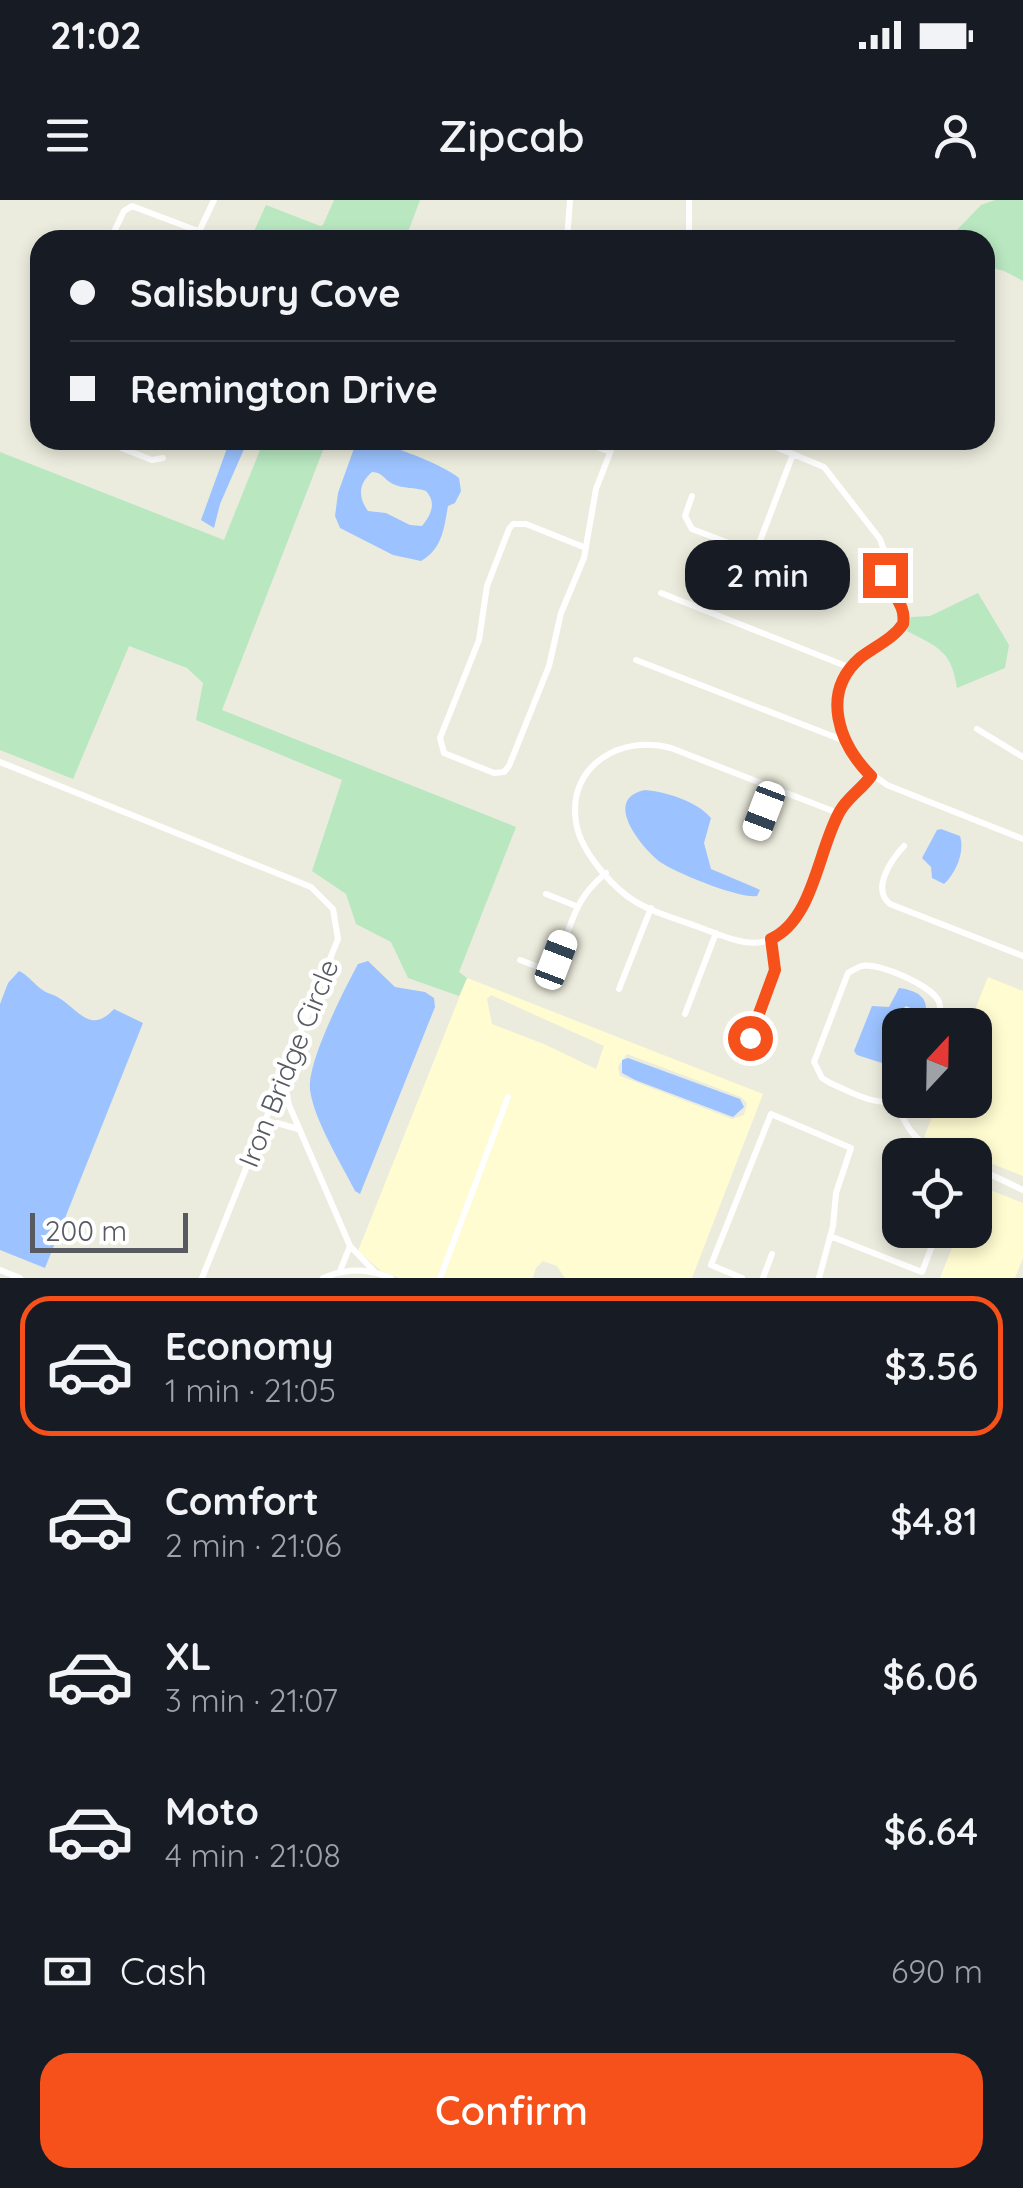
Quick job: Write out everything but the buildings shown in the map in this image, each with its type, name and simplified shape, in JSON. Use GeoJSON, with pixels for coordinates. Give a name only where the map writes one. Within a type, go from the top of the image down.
{"type":"FeatureCollection","features":[{"type":"Feature","properties":{"kind":"street"},"geometry":{"type":"LineString","coordinates":[[199,230],[214,200]]}},
{"type":"Feature","properties":{"kind":"street"},"geometry":{"type":"LineString","coordinates":[[568,230],[570,200]]}},
{"type":"Feature","properties":{"kind":"street"},"geometry":{"type":"LineString","coordinates":[[690,230],[691,200]]}},
{"type":"Feature","properties":{"kind":"street"},"geometry":{"type":"LineString","coordinates":[[115,230],[124,211],[132,206],[195,230]]}},
{"type":"Feature","properties":{"kind":"street"},"geometry":{"type":"LineString","coordinates":[[131,450],[152,460],[163,458]]}},
{"type":"Feature","properties":{"kind":"street"},"geometry":{"type":"LineString","coordinates":[[586,548],[526,524],[513,524],[508,529],[486,586],[479,640],[440,738],[444,753],[494,773],[504,772],[509,766],[549,666],[562,613],[586,548],[596,489],[610,452],[605,450]]}},
{"type":"Feature","properties":{"kind":"street"},"geometry":{"type":"LineString","coordinates":[[783,450],[824,468],[880,539],[886,556],[887,583],[904,609],[904,622],[898,630],[851,668],[836,702],[846,742],[871,776],[1023,839]]}},
{"type":"Feature","properties":{"kind":"street"},"geometry":{"type":"LineString","coordinates":[[755,554],[793,454]]}},
{"type":"Feature","properties":{"kind":"street"},"geometry":{"type":"LineString","coordinates":[[692,496],[685,516],[687,526],[792,568],[804,565]]}},
{"type":"Feature","properties":{"kind":"street"},"geometry":{"type":"LineString","coordinates":[[661,593],[851,668]]}},
{"type":"Feature","properties":{"kind":"street"},"geometry":{"type":"LineString","coordinates":[[636,660],[846,742]]}},
{"type":"Feature","properties":{"kind":"street"},"geometry":{"type":"LineString","coordinates":[[977,729],[1023,757]]}},
{"type":"Feature","properties":{"kind":"street"},"geometry":{"type":"LineString","coordinates":[[838,813],[658,744],[632,744],[604,756],[586,775],[576,805],[579,834],[628,897],[748,943],[781,934],[796,919],[838,813],[871,776]]}},
{"type":"Feature","properties":{"kind":"street","name":"Iron Bridge Circle"},"geometry":{"type":"LineString","coordinates":[[0,762],[310,888],[333,908],[338,939],[202,1278]]}},
{"type":"Feature","properties":{"kind":"street"},"geometry":{"type":"LineString","coordinates":[[755,834],[772,788]]}},
{"type":"Feature","properties":{"kind":"street"},"geometry":{"type":"LineString","coordinates":[[904,846],[894,857],[880,890],[882,898],[1023,956]]}},
{"type":"Feature","properties":{"kind":"street"},"geometry":{"type":"LineString","coordinates":[[520,960],[542,968],[552,965],[576,906],[606,873]]}},
{"type":"Feature","properties":{"kind":"street"},"geometry":{"type":"LineString","coordinates":[[546,894],[576,906]]}},
{"type":"Feature","properties":{"kind":"street"},"geometry":{"type":"LineString","coordinates":[[620,989],[651,908]]}},
{"type":"Feature","properties":{"kind":"street"},"geometry":{"type":"LineString","coordinates":[[685,1014],[716,933]]}},
{"type":"Feature","properties":{"kind":"street"},"geometry":{"type":"LineString","coordinates":[[750,1038],[775,970],[771,939]]}},
{"type":"Feature","properties":{"kind":"street"},"geometry":{"type":"LineString","coordinates":[[882,1102],[830,1083],[822,1078],[814,1062],[848,973],[871,966],[924,986],[940,1008]]}},
{"type":"Feature","properties":{"kind":"street"},"geometry":{"type":"LineString","coordinates":[[282,1076],[289,1106],[350,1246],[375,1272]]}},
{"type":"Feature","properties":{"kind":"street"},"geometry":{"type":"LineString","coordinates":[[440,1278],[508,1098]]}},
{"type":"Feature","properties":{"kind":"street"},"geometry":{"type":"LineString","coordinates":[[742,1278],[711,1265],[771,1114],[850,1148],[836,1193],[836,1214],[819,1278]]}},
{"type":"Feature","properties":{"kind":"street"},"geometry":{"type":"LineString","coordinates":[[261,1129],[277,1124],[299,1129]]}},
{"type":"Feature","properties":{"kind":"street"},"geometry":{"type":"LineString","coordinates":[[992,1175],[1023,1190]]}},
{"type":"Feature","properties":{"kind":"street"},"geometry":{"type":"LineString","coordinates":[[830,1236],[922,1272],[931,1248]]}},
{"type":"Feature","properties":{"kind":"street"},"geometry":{"type":"LineString","coordinates":[[340,1271],[350,1246]]}},
{"type":"Feature","properties":{"kind":"street"},"geometry":{"type":"LineString","coordinates":[[762,1278],[772,1254]]}},
{"type":"Feature","properties":{"kind":"street"},"geometry":{"type":"LineString","coordinates":[[0,1270],[20,1278]]}},
{"type":"Feature","properties":{"kind":"street"},"geometry":{"type":"LineString","coordinates":[[324,1278],[340,1271],[375,1272],[390,1278]]}},
{"type":"Feature","properties":{"kind":"shaded area"},"geometry":{"type":"Polygon","coordinates":[[[988,977],[1023,991],[1023,1176],[992,1164],[992,1138],[924,1137],[932,1118],[992,1118],[992,1008],[976,1008],[988,977]]]}},
{"type":"Feature","properties":{"kind":"shaded area"},"geometry":{"type":"Polygon","coordinates":[[[467,978],[763,1094],[692,1278],[565,1278],[557,1266],[543,1261],[533,1278],[443,1278],[511,1096],[507,1094],[437,1278],[399,1278],[381,1271],[358,1251],[467,978]],[[491,995],[487,999],[492,1024],[596,1069],[604,1046],[491,995]],[[627,1054],[618,1066],[620,1076],[732,1119],[744,1115],[747,1103],[741,1097],[627,1054]]]}},
{"type":"Feature","properties":{"kind":"shaded area"},"geometry":{"type":"Polygon","coordinates":[[[992,1191],[1023,1203],[1023,1258],[1015,1278],[940,1278],[952,1248],[992,1248],[992,1191]]]}},
{"type":"Feature","properties":{"kind":"green space"},"geometry":{"type":"Polygon","coordinates":[[[334,200],[420,200],[409,230],[255,230],[266,205],[323,225],[334,200]]]}},
{"type":"Feature","properties":{"kind":"green space"},"geometry":{"type":"Polygon","coordinates":[[[995,200],[1023,200],[1023,281],[995,269],[995,230],[957,230],[981,205],[995,200]]]}},
{"type":"Feature","properties":{"kind":"green space"},"geometry":{"type":"Polygon","coordinates":[[[260,450],[323,450],[222,710],[516,827],[459,972],[467,978],[459,996],[408,978],[391,942],[356,924],[346,894],[312,871],[342,780],[196,720],[203,683],[187,668],[129,646],[73,779],[0,750],[0,452],[224,540],[260,450]]]}},
{"type":"Feature","properties":{"kind":"green space"},"geometry":{"type":"Polygon","coordinates":[[[978,593],[1009,645],[1005,668],[957,688],[951,665],[942,652],[907,631],[911,617],[930,616],[978,593]]]}},
{"type":"Feature","properties":{"kind":"water"},"geometry":{"type":"Polygon","coordinates":[[[226,450],[244,450],[214,528],[201,520],[226,450]]]}},
{"type":"Feature","properties":{"kind":"water"},"geometry":{"type":"Polygon","coordinates":[[[353,450],[400,450],[459,478],[461,491],[455,503],[448,506],[438,544],[421,561],[393,555],[340,528],[335,516],[338,493],[353,450]],[[372,472],[362,486],[362,501],[368,511],[422,526],[432,509],[426,491],[397,486],[372,472]]]}},
{"type":"Feature","properties":{"kind":"water"},"geometry":{"type":"Polygon","coordinates":[[[645,790],[681,798],[705,812],[711,818],[704,843],[711,869],[760,890],[757,896],[708,884],[668,867],[652,855],[629,824],[626,813],[626,803],[632,795],[645,790]]]}},
{"type":"Feature","properties":{"kind":"water"},"geometry":{"type":"Polygon","coordinates":[[[941,829],[960,836],[961,842],[958,862],[944,884],[932,878],[931,867],[922,858],[941,829]]]}},
{"type":"Feature","properties":{"kind":"water"},"geometry":{"type":"Polygon","coordinates":[[[368,961],[395,987],[425,992],[434,998],[435,1007],[360,1194],[329,1141],[310,1090],[314,1062],[336,1008],[358,964],[368,961]]]}},
{"type":"Feature","properties":{"kind":"water"},"geometry":{"type":"Polygon","coordinates":[[[19,971],[91,1020],[98,1020],[114,1009],[143,1023],[45,1268],[0,1250],[0,1004],[8,983],[19,971]]]}},
{"type":"Feature","properties":{"kind":"water"},"geometry":{"type":"Polygon","coordinates":[[[899,988],[915,992],[923,998],[926,1008],[882,1008],[882,1063],[857,1055],[854,1051],[872,1006],[889,1007],[899,988]]]}},
{"type":"Feature","properties":{"kind":"water"},"geometry":{"type":"Polygon","coordinates":[[[628,1058],[740,1099],[744,1107],[733,1117],[635,1080],[622,1073],[622,1060],[628,1058]]]}},
{"type":"Feature","properties":{"kind":"route"},"geometry":{"type":"LineString","coordinates":[[750,1038],[775,970],[771,939],[796,919],[838,813],[871,776],[839,729],[836,702],[851,668],[903,624],[904,609],[885,575]]}}]}
